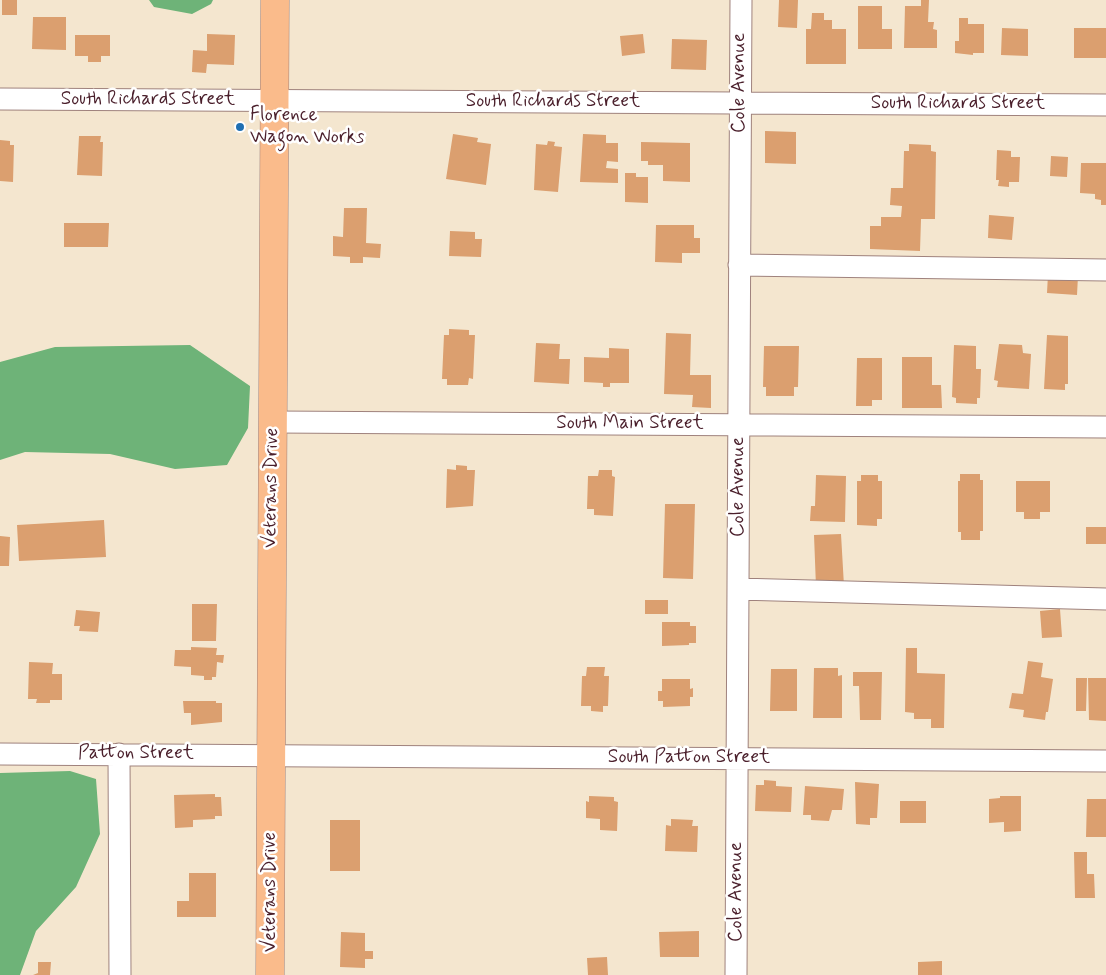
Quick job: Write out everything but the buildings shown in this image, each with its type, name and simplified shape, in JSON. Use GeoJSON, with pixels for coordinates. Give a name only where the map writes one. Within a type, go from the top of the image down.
{"type":"FeatureCollection","features":[{"type":"Feature","properties":{"kind":"main road","name":"Veterans Drive"},"geometry":{"type":"LineString","coordinates":[[270,975],[275,0]]}},
{"type":"Feature","properties":{"kind":"street","name":"Cole Avenue"},"geometry":{"type":"LineString","coordinates":[[736,975],[741,0]]}},
{"type":"Feature","properties":{"kind":"street","name":"South Richards Street"},"geometry":{"type":"LineString","coordinates":[[0,99],[1106,105]]}},
{"type":"Feature","properties":{"kind":"street"},"geometry":{"type":"LineString","coordinates":[[739,265],[1106,270]]}},
{"type":"Feature","properties":{"kind":"street","name":"South Main Street"},"geometry":{"type":"LineString","coordinates":[[274,422],[1106,427]]}},
{"type":"Feature","properties":{"kind":"street"},"geometry":{"type":"LineString","coordinates":[[738,589],[1106,599]]}},
{"type":"Feature","properties":{"kind":"street","name":"Patton Street"},"geometry":{"type":"LineString","coordinates":[[0,754],[272,754]]}},
{"type":"Feature","properties":{"kind":"street"},"geometry":{"type":"LineString","coordinates":[[119,754],[120,975]]}},
{"type":"Feature","properties":{"kind":"street","name":"South Patton Street"},"geometry":{"type":"LineString","coordinates":[[272,754],[1106,761]]}},
{"type":"Feature","properties":{"kind":"green space"},"geometry":{"type":"Polygon","coordinates":[[[149,0],[213,0],[211,4],[192,14],[154,7],[149,0]]]}},
{"type":"Feature","properties":{"kind":"green space"},"geometry":{"type":"Polygon","coordinates":[[[190,345],[250,386],[248,428],[227,465],[175,469],[110,454],[25,452],[0,460],[0,362],[55,347],[190,345]]]}},
{"type":"Feature","properties":{"kind":"green space"},"geometry":{"type":"Polygon","coordinates":[[[70,771],[96,779],[100,834],[76,887],[36,931],[20,975],[0,975],[0,773],[70,771]]]}},
{"type":"Feature","properties":{"kind":"place","name":"Florence Wagon Works"},"geometry":{"type":"Point","coordinates":[240,127]}}]}
